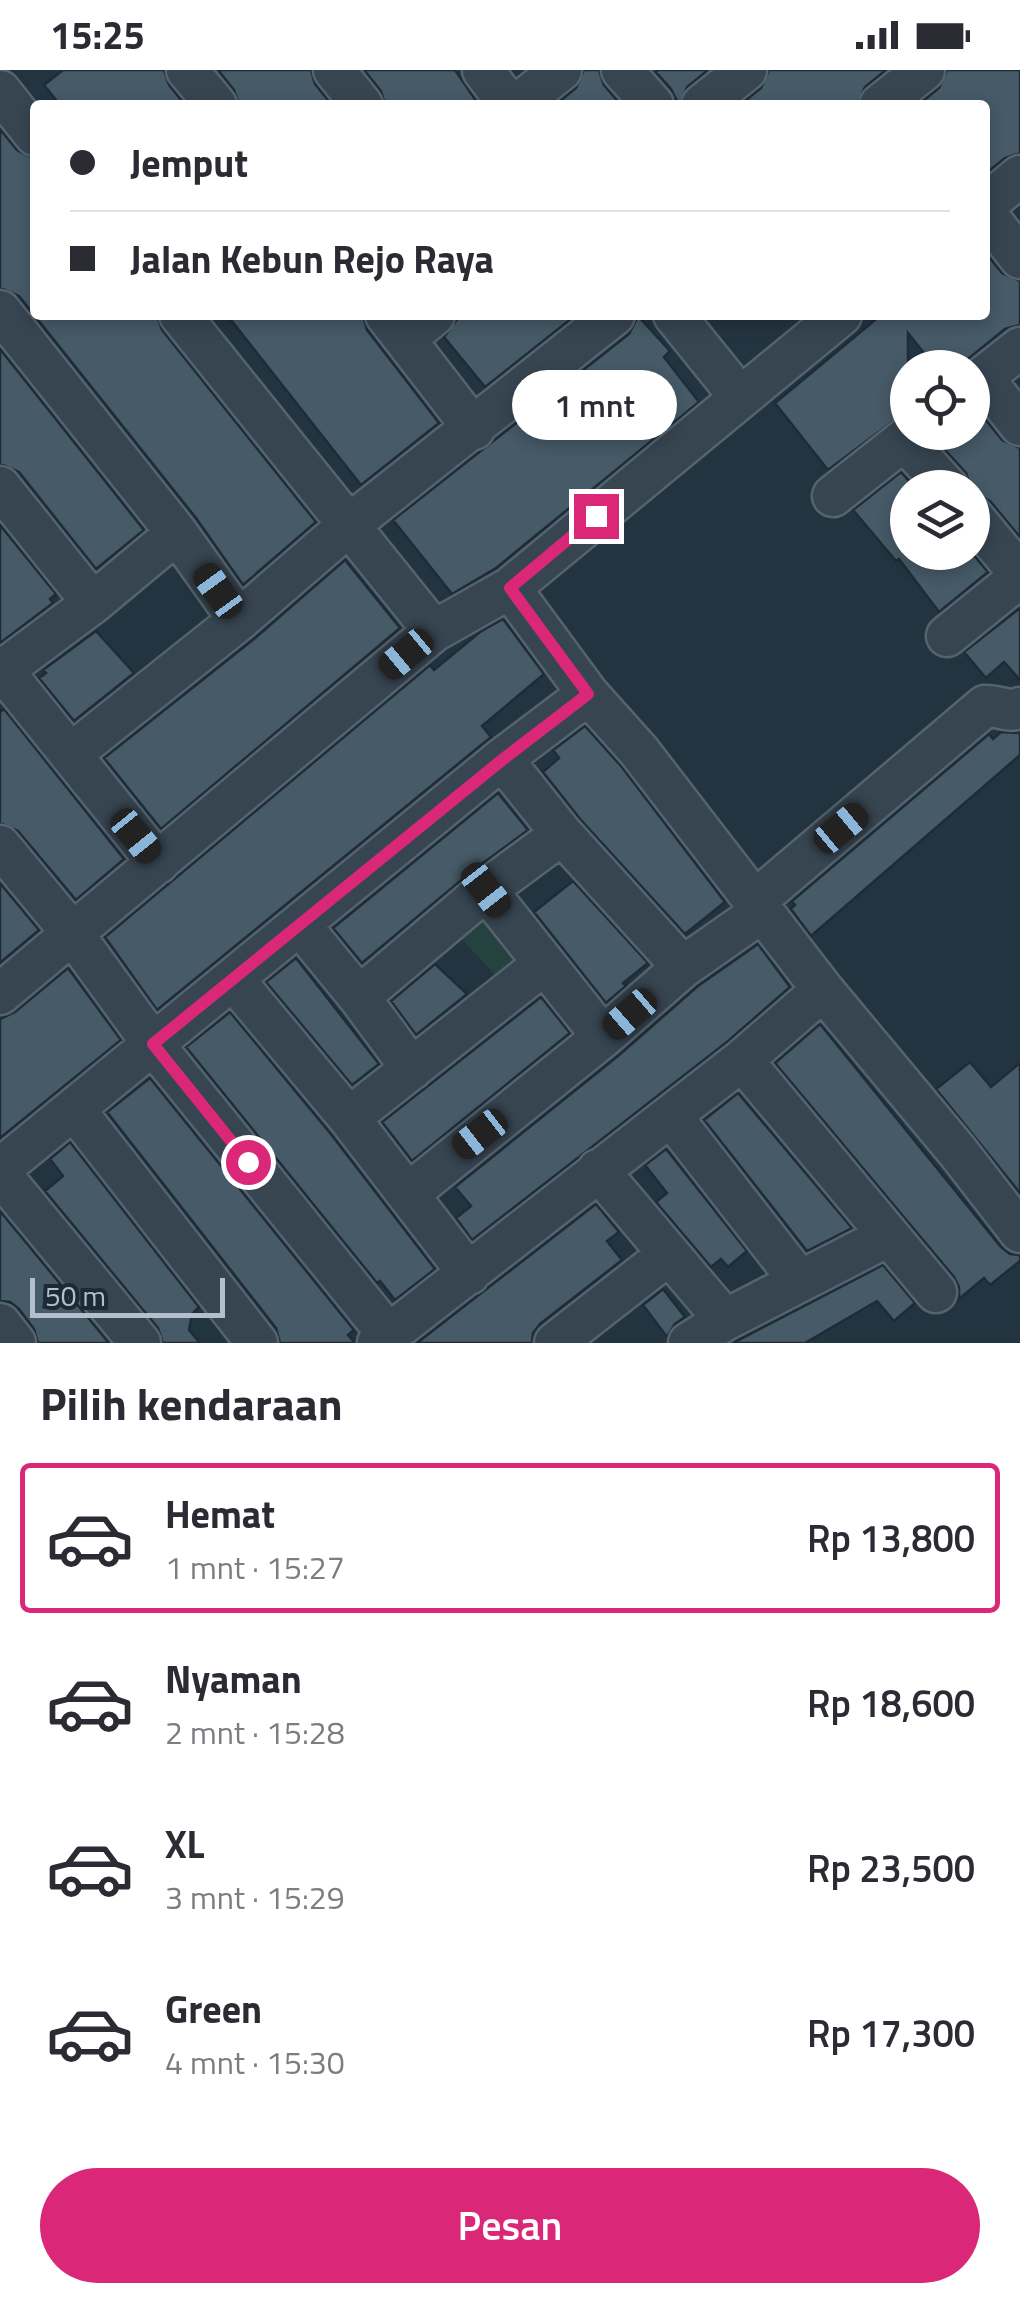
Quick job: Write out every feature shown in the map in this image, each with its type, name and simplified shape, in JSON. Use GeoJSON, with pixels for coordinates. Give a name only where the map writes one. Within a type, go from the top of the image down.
{"type":"FeatureCollection","features":[{"type":"Feature","properties":{"kind":"street"},"geometry":{"type":"LineString","coordinates":[[18,70],[0,88],[30,128]]}},
{"type":"Feature","properties":{"kind":"street"},"geometry":{"type":"LineString","coordinates":[[334,70],[358,100]]}},
{"type":"Feature","properties":{"kind":"street"},"geometry":{"type":"LineString","coordinates":[[483,70],[505,100]]}},
{"type":"Feature","properties":{"kind":"street"},"geometry":{"type":"LineString","coordinates":[[523,100],[560,70]]}},
{"type":"Feature","properties":{"kind":"street"},"geometry":{"type":"LineString","coordinates":[[622,70],[649,100]]}},
{"type":"Feature","properties":{"kind":"street"},"geometry":{"type":"LineString","coordinates":[[708,100],[746,70]]}},
{"type":"Feature","properties":{"kind":"street"},"geometry":{"type":"LineString","coordinates":[[886,100],[924,70]]}},
{"type":"Feature","properties":{"kind":"street"},"geometry":{"type":"LineString","coordinates":[[990,200],[1020,176]]}},
{"type":"Feature","properties":{"kind":"street"},"geometry":{"type":"LineString","coordinates":[[990,219],[1020,258]]}},
{"type":"Feature","properties":{"kind":"street"},"geometry":{"type":"LineString","coordinates":[[0,311],[177,533],[239,620]]}},
{"type":"Feature","properties":{"kind":"street"},"geometry":{"type":"LineString","coordinates":[[184,320],[434,632]]}},
{"type":"Feature","properties":{"kind":"street"},"geometry":{"type":"LineString","coordinates":[[70,754],[608,320]]}},
{"type":"Feature","properties":{"kind":"street"},"geometry":{"type":"LineString","coordinates":[[678,320],[740,397]]}},
{"type":"Feature","properties":{"kind":"street"},"geometry":{"type":"LineString","coordinates":[[0,994],[434,632],[510,588],[831,320]]}},
{"type":"Feature","properties":{"kind":"street"},"geometry":{"type":"LineString","coordinates":[[408,323],[474,429]]}},
{"type":"Feature","properties":{"kind":"street"},"geometry":{"type":"LineString","coordinates":[[990,372],[1020,348]]}},
{"type":"Feature","properties":{"kind":"street"},"geometry":{"type":"LineString","coordinates":[[990,394],[1020,425]]}},
{"type":"Feature","properties":{"kind":"street"},"geometry":{"type":"LineString","coordinates":[[833,496],[891,450]]}},
{"type":"Feature","properties":{"kind":"street"},"geometry":{"type":"LineString","coordinates":[[0,487],[92,603]]}},
{"type":"Feature","properties":{"kind":"street"},"geometry":{"type":"LineString","coordinates":[[158,863],[1,668],[92,603],[177,533]]}},
{"type":"Feature","properties":{"kind":"street"},"geometry":{"type":"LineString","coordinates":[[947,636],[1020,576],[990,538]]}},
{"type":"Feature","properties":{"kind":"street"},"geometry":{"type":"LineString","coordinates":[[510,588],[588,694],[640,751],[823,990],[1020,1232]]}},
{"type":"Feature","properties":{"kind":"street"},"geometry":{"type":"LineString","coordinates":[[140,1343],[0,1171],[588,694]]}},
{"type":"Feature","properties":{"kind":"street"},"geometry":{"type":"LineString","coordinates":[[408,1194],[758,906],[985,706],[1010,711],[1020,708]]}},
{"type":"Feature","properties":{"kind":"street"},"geometry":{"type":"LineString","coordinates":[[502,760],[562,834],[682,967]]}},
{"type":"Feature","properties":{"kind":"street"},"geometry":{"type":"LineString","coordinates":[[359,997],[486,890],[562,834]]}},
{"type":"Feature","properties":{"kind":"street"},"geometry":{"type":"LineString","coordinates":[[0,846],[74,934],[153,1044],[383,1339],[742,1060],[823,990]]}},
{"type":"Feature","properties":{"kind":"street"},"geometry":{"type":"LineString","coordinates":[[486,890],[603,1036]]}},
{"type":"Feature","properties":{"kind":"street"},"geometry":{"type":"LineString","coordinates":[[300,925],[412,1069]]}},
{"type":"Feature","properties":{"kind":"street"},"geometry":{"type":"LineString","coordinates":[[349,1118],[544,964]]}},
{"type":"Feature","properties":{"kind":"street"},"geometry":{"type":"LineString","coordinates":[[234,979],[349,1118],[469,1274]]}},
{"type":"Feature","properties":{"kind":"street"},"geometry":{"type":"LineString","coordinates":[[742,1060],[886,1237],[936,1292]]}},
{"type":"Feature","properties":{"kind":"street"},"geometry":{"type":"LineString","coordinates":[[74,1109],[242,1338]]}},
{"type":"Feature","properties":{"kind":"street"},"geometry":{"type":"LineString","coordinates":[[671,1116],[800,1280]]}},
{"type":"Feature","properties":{"kind":"street"},"geometry":{"type":"LineString","coordinates":[[598,1170],[725,1320]]}},
{"type":"Feature","properties":{"kind":"street"},"geometry":{"type":"LineString","coordinates":[[689,1343],[725,1320],[886,1237]]}},
{"type":"Feature","properties":{"kind":"street"},"geometry":{"type":"LineString","coordinates":[[555,1343],[670,1254]]}},
{"type":"Feature","properties":{"kind":"street"},"geometry":{"type":"LineString","coordinates":[[0,1324],[15,1343]]}},
{"type":"Feature","properties":{"kind":"green space"},"geometry":{"type":"Polygon","coordinates":[[[481,919],[517,958],[497,977],[461,938],[481,919]]]}},
{"type":"Feature","properties":{"kind":"building"},"geometry":{"type":"Polygon","coordinates":[[[63,70],[164,70],[169,85],[181,100],[56,100],[44,85],[63,70]]]}},
{"type":"Feature","properties":{"kind":"building"},"geometry":{"type":"Polygon","coordinates":[[[218,70],[311,70],[315,84],[328,100],[237,100],[218,70]]]}},
{"type":"Feature","properties":{"kind":"building"},"geometry":{"type":"Polygon","coordinates":[[[364,70],[455,70],[476,100],[384,100],[364,70]]]}},
{"type":"Feature","properties":{"kind":"building"},"geometry":{"type":"Polygon","coordinates":[[[584,70],[599,70],[604,85],[617,100],[561,100],[576,88],[584,70]]]}},
{"type":"Feature","properties":{"kind":"building"},"geometry":{"type":"Polygon","coordinates":[[[708,70],[687,87],[681,100],[676,100],[656,72],[708,70]]]}},
{"type":"Feature","properties":{"kind":"building"},"geometry":{"type":"Polygon","coordinates":[[[769,70],[886,70],[865,87],[859,100],[746,100],[761,88],[769,70]]]}},
{"type":"Feature","properties":{"kind":"building"},"geometry":{"type":"Polygon","coordinates":[[[947,70],[1020,70],[1020,153],[1005,158],[990,170],[990,100],[924,100],[939,88],[947,70]]]}},
{"type":"Feature","properties":{"kind":"building"},"geometry":{"type":"Polygon","coordinates":[[[0,129],[17,150],[30,156],[30,310],[19,296],[0,288],[0,129]]]}},
{"type":"Feature","properties":{"kind":"building"},"geometry":{"type":"Polygon","coordinates":[[[990,258],[1002,273],[1020,281],[1020,325],[1005,329],[979,350],[922,350],[908,333],[908,350],[890,350],[890,424],[828,470],[775,403],[875,320],[990,320],[990,258]]]}},
{"type":"Feature","properties":{"kind":"building"},"geometry":{"type":"Polygon","coordinates":[[[38,320],[159,320],[162,330],[316,522],[243,585],[196,518],[38,320]]]}},
{"type":"Feature","properties":{"kind":"building"},"geometry":{"type":"Polygon","coordinates":[[[231,320],[364,320],[367,330],[439,423],[361,485],[231,320]]]}},
{"type":"Feature","properties":{"kind":"building"},"geometry":{"type":"Polygon","coordinates":[[[456,320],[570,320],[485,387],[444,337],[456,320]]]}},
{"type":"Feature","properties":{"kind":"building"},"geometry":{"type":"Polygon","coordinates":[[[636,320],[642,320],[670,351],[664,357],[699,402],[496,568],[452,594],[393,520],[629,334],[636,320]]]}},
{"type":"Feature","properties":{"kind":"building"},"geometry":{"type":"Polygon","coordinates":[[[0,349],[144,530],[96,569],[19,472],[0,464],[0,349]]]}},
{"type":"Feature","properties":{"kind":"building"},"geometry":{"type":"Polygon","coordinates":[[[990,425],[1002,440],[1020,448],[1020,537],[990,501],[990,470],[963,470],[945,450],[990,450],[990,425]]]}},
{"type":"Feature","properties":{"kind":"building"},"geometry":{"type":"Polygon","coordinates":[[[890,481],[890,554],[853,510],[890,481]]]}},
{"type":"Feature","properties":{"kind":"building"},"geometry":{"type":"Polygon","coordinates":[[[0,525],[56,594],[50,599],[53,603],[0,643],[0,525]]]}},
{"type":"Feature","properties":{"kind":"building"},"geometry":{"type":"Polygon","coordinates":[[[345,560],[400,628],[161,829],[104,758],[254,639],[345,560]]]}},
{"type":"Feature","properties":{"kind":"building"},"geometry":{"type":"Polygon","coordinates":[[[907,570],[986,570],[988,572],[939,612],[907,570]]]}},
{"type":"Feature","properties":{"kind":"building"},"geometry":{"type":"Polygon","coordinates":[[[1020,608],[1020,680],[1004,662],[986,678],[964,652],[1020,608]]]}},
{"type":"Feature","properties":{"kind":"building"},"geometry":{"type":"Polygon","coordinates":[[[503,619],[544,674],[482,726],[491,737],[157,1010],[105,937],[430,665],[434,670],[480,632],[503,619]]]}},
{"type":"Feature","properties":{"kind":"building"},"geometry":{"type":"Polygon","coordinates":[[[96,631],[134,673],[74,721],[39,678],[46,673],[43,670],[96,631]]]}},
{"type":"Feature","properties":{"kind":"building"},"geometry":{"type":"Polygon","coordinates":[[[4,709],[124,859],[76,900],[18,831],[0,823],[0,712],[4,709]]]}},
{"type":"Feature","properties":{"kind":"building"},"geometry":{"type":"Polygon","coordinates":[[[585,726],[621,766],[725,902],[685,934],[580,819],[543,772],[559,758],[553,750],[585,726]]]}},
{"type":"Feature","properties":{"kind":"building"},"geometry":{"type":"Polygon","coordinates":[[[1001,732],[1020,733],[1020,755],[811,936],[791,909],[795,905],[792,901],[989,734],[993,739],[1001,732]]]}},
{"type":"Feature","properties":{"kind":"building"},"geometry":{"type":"Polygon","coordinates":[[[498,793],[528,830],[362,963],[333,928],[498,793]]]}},
{"type":"Feature","properties":{"kind":"building"},"geometry":{"type":"Polygon","coordinates":[[[573,881],[648,963],[606,1003],[534,912],[573,881]]]}},
{"type":"Feature","properties":{"kind":"building"},"geometry":{"type":"Polygon","coordinates":[[[0,883],[39,930],[0,963],[0,883]]]}},
{"type":"Feature","properties":{"kind":"building"},"geometry":{"type":"Polygon","coordinates":[[[758,944],[790,987],[727,1042],[472,1240],[456,1218],[471,1206],[455,1187],[698,986],[758,944]]]}},
{"type":"Feature","properties":{"kind":"building"},"geometry":{"type":"Polygon","coordinates":[[[296,958],[379,1064],[352,1085],[266,982],[296,958]]]}},
{"type":"Feature","properties":{"kind":"building"},"geometry":{"type":"Polygon","coordinates":[[[435,964],[467,994],[416,1035],[391,1001],[435,964]]]}},
{"type":"Feature","properties":{"kind":"building"},"geometry":{"type":"Polygon","coordinates":[[[68,968],[121,1040],[0,1138],[0,1019],[15,1012],[68,968]]]}},
{"type":"Feature","properties":{"kind":"building"},"geometry":{"type":"Polygon","coordinates":[[[541,997],[570,1033],[412,1161],[382,1122],[541,997]]]}},
{"type":"Feature","properties":{"kind":"building"},"geometry":{"type":"Polygon","coordinates":[[[230,1012],[435,1269],[395,1300],[380,1281],[377,1283],[186,1047],[230,1012]]]}},
{"type":"Feature","properties":{"kind":"building"},"geometry":{"type":"Polygon","coordinates":[[[820,1024],[1001,1247],[1020,1255],[1020,1261],[990,1285],[984,1278],[959,1299],[954,1277],[775,1063],[820,1024]]]}},
{"type":"Feature","properties":{"kind":"building"},"geometry":{"type":"Polygon","coordinates":[[[970,1062],[991,1087],[1020,1063],[1020,1193],[936,1089],[970,1062]]]}},
{"type":"Feature","properties":{"kind":"building"},"geometry":{"type":"Polygon","coordinates":[[[150,1078],[354,1330],[348,1335],[355,1343],[280,1343],[276,1328],[107,1112],[150,1078]]]}},
{"type":"Feature","properties":{"kind":"building"},"geometry":{"type":"Polygon","coordinates":[[[738,1093],[852,1228],[807,1251],[704,1120],[738,1093]]]}},
{"type":"Feature","properties":{"kind":"building"},"geometry":{"type":"Polygon","coordinates":[[[70,1142],[199,1307],[192,1314],[189,1330],[200,1343],[163,1343],[158,1328],[45,1191],[63,1176],[50,1159],[70,1142]]]}},
{"type":"Feature","properties":{"kind":"building"},"geometry":{"type":"Polygon","coordinates":[[[666,1149],[747,1251],[728,1267],[721,1259],[711,1267],[656,1202],[667,1193],[645,1165],[666,1149]]]}},
{"type":"Feature","properties":{"kind":"building"},"geometry":{"type":"Polygon","coordinates":[[[596,1204],[619,1232],[607,1241],[622,1260],[540,1324],[532,1343],[417,1343],[596,1204]]]}},
{"type":"Feature","properties":{"kind":"building"},"geometry":{"type":"Polygon","coordinates":[[[0,1211],[109,1343],[38,1343],[34,1329],[19,1309],[0,1301],[0,1211]]]}},
{"type":"Feature","properties":{"kind":"building"},"geometry":{"type":"Polygon","coordinates":[[[883,1265],[915,1303],[894,1321],[877,1301],[805,1343],[733,1343],[883,1265]]]}},
{"type":"Feature","properties":{"kind":"building"},"geometry":{"type":"Polygon","coordinates":[[[663,1289],[685,1317],[667,1337],[643,1305],[663,1289]]]}},
{"type":"Feature","properties":{"kind":"route"},"geometry":{"type":"LineString","coordinates":[[248,1162],[153,1044],[588,694],[510,588],[596,516]]}}]}
